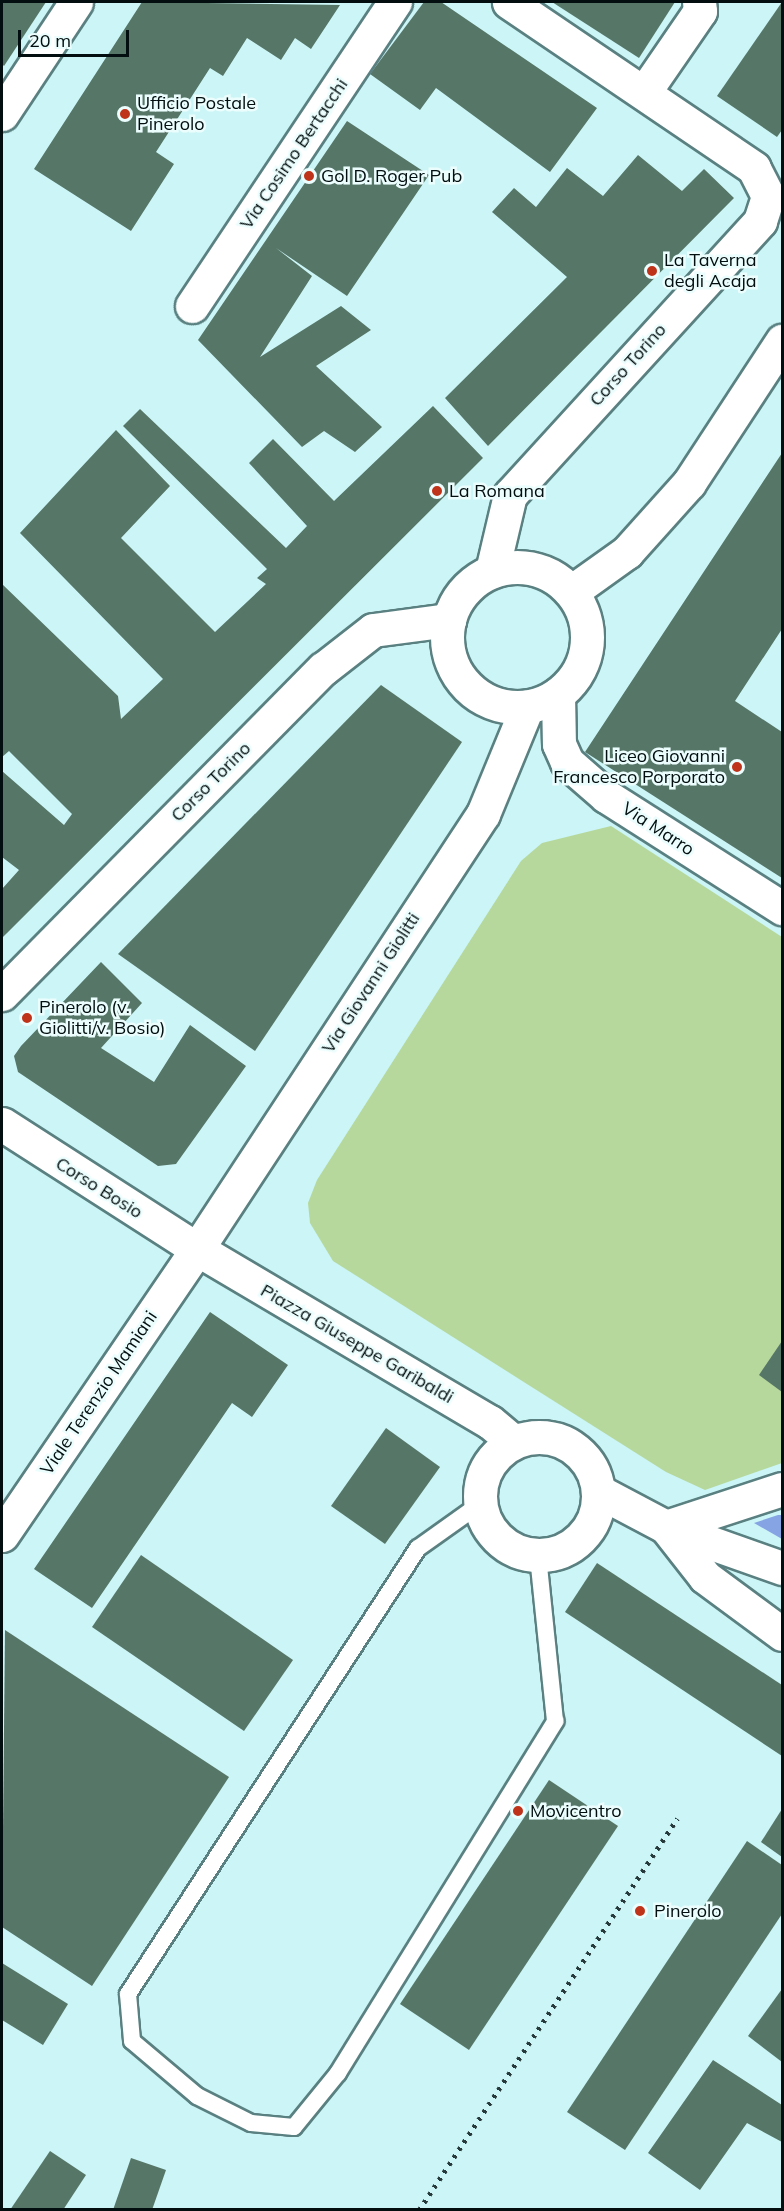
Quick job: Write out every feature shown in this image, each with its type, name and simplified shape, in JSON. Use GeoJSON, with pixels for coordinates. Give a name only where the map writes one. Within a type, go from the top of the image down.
{"type":"FeatureCollection","features":[{"type":"Feature","properties":{"kind":"street"},"geometry":{"type":"LineString","coordinates":[[2,114],[76,2]]}},
{"type":"Feature","properties":{"kind":"street","name":"Via Cosimo Bertacchi"},"geometry":{"type":"LineString","coordinates":[[192,306],[395,2]]}},
{"type":"Feature","properties":{"kind":"street"},"geometry":{"type":"LineString","coordinates":[[509,2],[645,91],[700,11],[699,2]]}},
{"type":"Feature","properties":{"kind":"street","name":"Corso Torino"},"geometry":{"type":"LineString","coordinates":[[492,571],[510,495],[760,220],[768,196],[754,168],[645,91]]}},
{"type":"Feature","properties":{"kind":"street"},"geometry":{"type":"LineString","coordinates":[[572,592],[627,552],[689,483],[783,342]]}},
{"type":"Feature","properties":{"kind":"street"},"geometry":{"type":"LineString","coordinates":[[536,569],[572,592],[588,634],[575,678],[558,694],[527,707],[493,703],[465,684],[450,654],[449,620],[458,599],[492,571],[536,569]]}},
{"type":"Feature","properties":{"kind":"street","name":"Corso Torino"},"geometry":{"type":"LineString","coordinates":[[2,994],[323,669],[373,630],[449,620]]}},
{"type":"Feature","properties":{"kind":"street","name":"Via Marro"},"geometry":{"type":"LineString","coordinates":[[558,694],[559,744],[567,762],[606,796],[783,908]]}},
{"type":"Feature","properties":{"kind":"street","name":"Via Giovanni Giolitti"},"geometry":{"type":"LineString","coordinates":[[197,1250],[483,814],[527,707]]}},
{"type":"Feature","properties":{"kind":"street","name":"Corso Bosio"},"geometry":{"type":"LineString","coordinates":[[2,1125],[197,1250]]}},
{"type":"Feature","properties":{"kind":"street","name":"Piazza Giuseppe Garibaldi"},"geometry":{"type":"LineString","coordinates":[[197,1250],[490,1422],[514,1442]]}},
{"type":"Feature","properties":{"kind":"street","name":"Viale Terenzio Mamiani"},"geometry":{"type":"LineString","coordinates":[[2,1536],[197,1250]]}},
{"type":"Feature","properties":{"kind":"street"},"geometry":{"type":"LineString","coordinates":[[532,1437],[569,1445],[594,1473],[598,1491],[589,1529],[558,1552],[538,1556],[502,1543],[480,1504],[487,1468],[514,1442],[532,1437]]}},
{"type":"Feature","properties":{"kind":"street"},"geometry":{"type":"LineString","coordinates":[[666,1527],[783,1489]]}},
{"type":"Feature","properties":{"kind":"street"},"geometry":{"type":"LineString","coordinates":[[598,1491],[666,1527],[783,1568]]}},
{"type":"Feature","properties":{"kind":"street"},"geometry":{"type":"LineString","coordinates":[[666,1527],[705,1577],[783,1634]]}},
{"type":"Feature","properties":{"kind":"lane"},"geometry":{"type":"LineString","coordinates":[[480,1504],[418,1548],[128,1994],[132,2041],[197,2097],[251,2123],[294,2127],[338,2073],[555,1721],[538,1556]]}},
{"type":"Feature","properties":{"kind":"green space"},"geometry":{"type":"Polygon","coordinates":[[[611,826],[782,937],[782,1463],[705,1490],[666,1472],[333,1261],[310,1223],[308,1203],[317,1180],[521,861],[542,843],[611,826]]]}},
{"type":"Feature","properties":{"kind":"water"},"geometry":{"type":"Polygon","coordinates":[[[778,1515],[782,1515],[782,1539],[754,1523],[778,1515]]]}},
{"type":"Feature","properties":{"kind":"building"},"geometry":{"type":"Polygon","coordinates":[[[2,2],[46,2],[4,66],[2,64],[2,2]]]}},
{"type":"Feature","properties":{"kind":"building","name":"Ufficio Postale Pinerolo"},"geometry":{"type":"Polygon","coordinates":[[[142,2],[340,5],[311,49],[295,38],[281,60],[247,38],[223,76],[210,68],[156,152],[174,164],[131,231],[34,169],[142,2]]]}},
{"type":"Feature","properties":{"kind":"building"},"geometry":{"type":"Polygon","coordinates":[[[424,2],[441,2],[597,108],[550,172],[436,88],[420,110],[370,74],[424,2]]]}},
{"type":"Feature","properties":{"kind":"building"},"geometry":{"type":"Polygon","coordinates":[[[552,2],[675,2],[639,58],[552,2]]]}},
{"type":"Feature","properties":{"kind":"building"},"geometry":{"type":"Polygon","coordinates":[[[782,2],[782,130],[777,137],[717,96],[782,2]]]}},
{"type":"Feature","properties":{"kind":"building"},"geometry":{"type":"Polygon","coordinates":[[[347,121],[429,175],[347,296],[276,248],[312,276],[260,357],[341,306],[371,330],[316,366],[382,427],[355,452],[324,431],[302,447],[198,340],[347,121]]]}},
{"type":"Feature","properties":{"kind":"building"},"geometry":{"type":"Polygon","coordinates":[[[638,155],[682,191],[704,169],[734,198],[488,446],[445,398],[567,277],[492,212],[514,188],[536,207],[567,168],[603,196],[638,155]]]}},
{"type":"Feature","properties":{"kind":"building"},"geometry":{"type":"Polygon","coordinates":[[[433,406],[483,458],[2,938],[2,889],[19,870],[2,857],[2,771],[64,825],[72,814],[9,751],[2,757],[2,584],[118,696],[121,719],[163,679],[20,533],[116,430],[170,486],[121,538],[215,632],[266,584],[257,578],[267,569],[123,426],[140,409],[286,548],[307,526],[249,463],[273,439],[334,501],[433,406]]]}},
{"type":"Feature","properties":{"kind":"building"},"geometry":{"type":"Polygon","coordinates":[[[782,453],[782,629],[735,701],[782,732],[782,878],[585,752],[782,453]]]}},
{"type":"Feature","properties":{"kind":"building"},"geometry":{"type":"Polygon","coordinates":[[[381,685],[462,742],[255,1051],[118,954],[381,685]]]}},
{"type":"Feature","properties":{"kind":"building"},"geometry":{"type":"Polygon","coordinates":[[[101,962],[142,1003],[101,1048],[154,1082],[190,1025],[246,1066],[176,1164],[158,1166],[18,1072],[14,1056],[21,1046],[101,962]]]}},
{"type":"Feature","properties":{"kind":"building"},"geometry":{"type":"Polygon","coordinates":[[[210,1312],[288,1365],[252,1417],[232,1403],[92,1608],[34,1569],[210,1312]]]}},
{"type":"Feature","properties":{"kind":"building"},"geometry":{"type":"Polygon","coordinates":[[[782,1341],[782,1392],[759,1375],[782,1341]]]}},
{"type":"Feature","properties":{"kind":"building"},"geometry":{"type":"Polygon","coordinates":[[[386,1428],[440,1467],[385,1544],[331,1506],[386,1428]]]}},
{"type":"Feature","properties":{"kind":"building"},"geometry":{"type":"Polygon","coordinates":[[[141,1555],[293,1660],[244,1731],[92,1627],[141,1555]]]}},
{"type":"Feature","properties":{"kind":"building"},"geometry":{"type":"Polygon","coordinates":[[[597,1563],[782,1685],[782,1756],[565,1612],[597,1563]]]}},
{"type":"Feature","properties":{"kind":"building"},"geometry":{"type":"Polygon","coordinates":[[[5,1630],[229,1777],[92,1986],[2,1927],[5,1630]]]}},
{"type":"Feature","properties":{"kind":"building"},"geometry":{"type":"Polygon","coordinates":[[[549,1780],[618,1826],[469,2050],[400,2004],[549,1780]]]}},
{"type":"Feature","properties":{"kind":"building"},"geometry":{"type":"Polygon","coordinates":[[[782,1809],[782,1857],[761,1842],[782,1809]]]}},
{"type":"Feature","properties":{"kind":"building"},"geometry":{"type":"Polygon","coordinates":[[[747,1841],[782,1865],[782,1914],[625,2150],[567,2112],[747,1841]]]}},
{"type":"Feature","properties":{"kind":"building"},"geometry":{"type":"Polygon","coordinates":[[[2,1963],[68,2004],[43,2045],[2,2020],[2,1963]]]}},
{"type":"Feature","properties":{"kind":"building"},"geometry":{"type":"Polygon","coordinates":[[[782,1989],[782,2062],[748,2036],[782,1989]]]}},
{"type":"Feature","properties":{"kind":"building"},"geometry":{"type":"Polygon","coordinates":[[[713,2060],[782,2105],[782,2142],[747,2123],[700,2190],[648,2153],[713,2060]]]}},
{"type":"Feature","properties":{"kind":"building"},"geometry":{"type":"Polygon","coordinates":[[[50,2151],[86,2175],[63,2210],[10,2210],[50,2151]]]}},
{"type":"Feature","properties":{"kind":"building"},"geometry":{"type":"Polygon","coordinates":[[[131,2158],[166,2170],[152,2210],[113,2210],[131,2158]]]}},
{"type":"Feature","properties":{"kind":"railway"},"geometry":{"type":"LineString","coordinates":[[419,2210],[677,1818]]}},
{"type":"Feature","properties":{"kind":"place","name":"Ufficio Postale Pinerolo"},"geometry":{"type":"Point","coordinates":[125,114]}},
{"type":"Feature","properties":{"kind":"place","name":"Gol D. Roger Pub"},"geometry":{"type":"Point","coordinates":[309,176]}},
{"type":"Feature","properties":{"kind":"place","name":"La Taverna degli Acaja"},"geometry":{"type":"Point","coordinates":[652,271]}},
{"type":"Feature","properties":{"kind":"place","name":"La Romana"},"geometry":{"type":"Point","coordinates":[437,491]}},
{"type":"Feature","properties":{"kind":"place","name":"Liceo Giovanni Francesco Porporato"},"geometry":{"type":"Point","coordinates":[737,767]}},
{"type":"Feature","properties":{"kind":"place","name":"Pinerolo (v. Giolitti/v. Bosio)"},"geometry":{"type":"Point","coordinates":[27,1018]}},
{"type":"Feature","properties":{"kind":"place","name":"Movicentro"},"geometry":{"type":"Point","coordinates":[518,1811]}},
{"type":"Feature","properties":{"kind":"place","name":"Pinerolo"},"geometry":{"type":"Point","coordinates":[640,1911]}}]}
